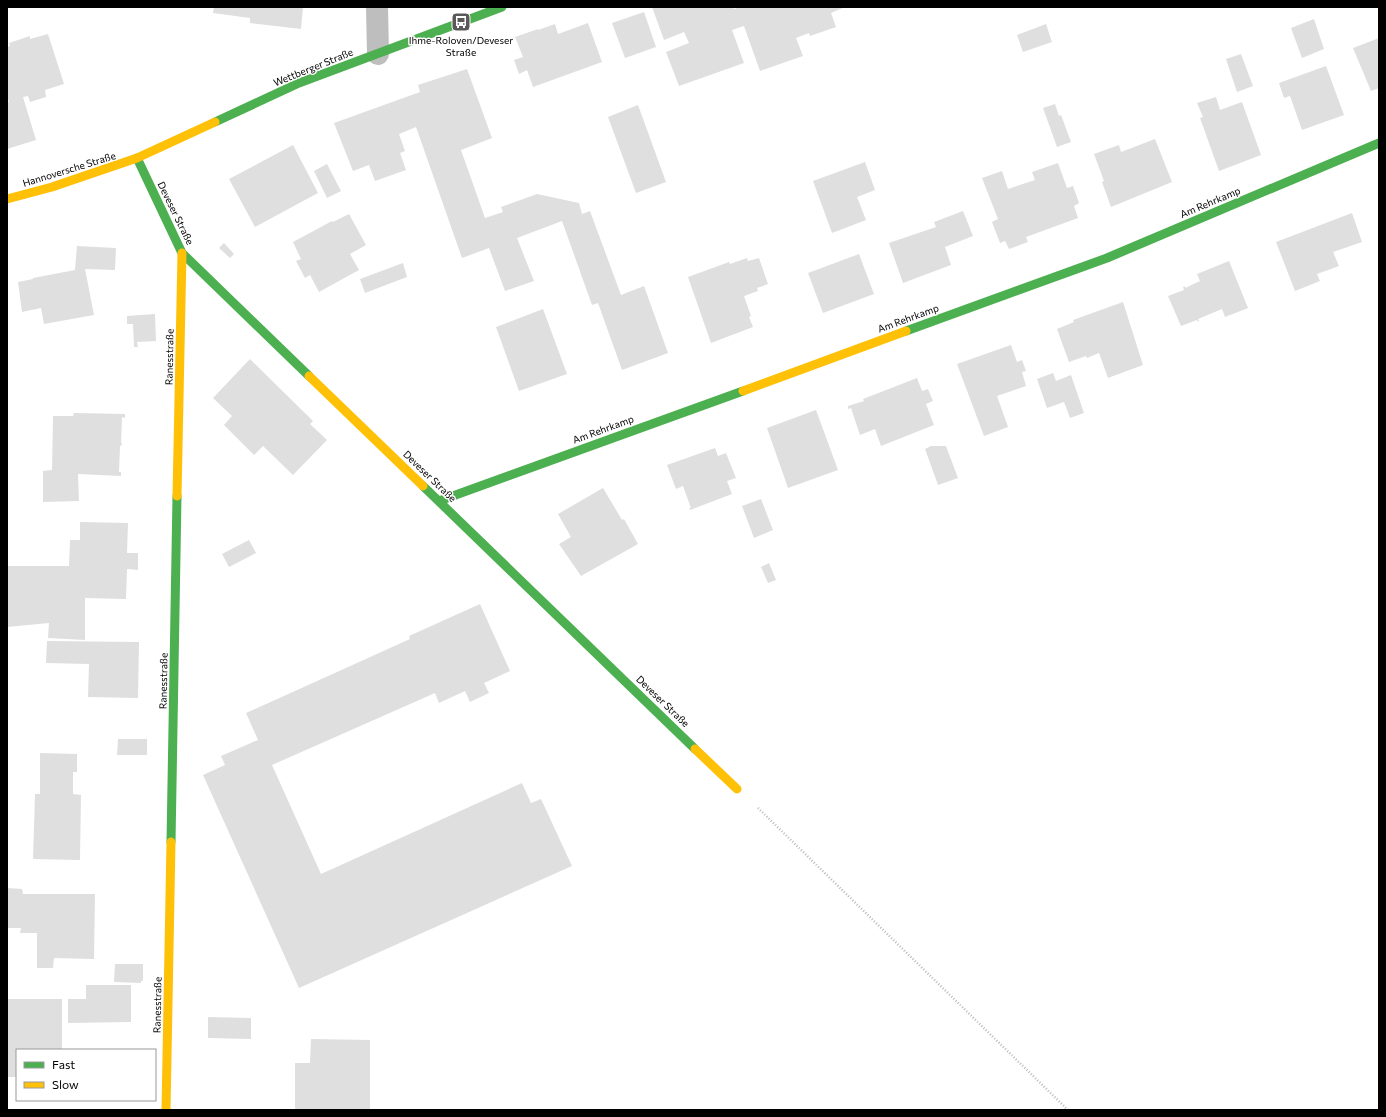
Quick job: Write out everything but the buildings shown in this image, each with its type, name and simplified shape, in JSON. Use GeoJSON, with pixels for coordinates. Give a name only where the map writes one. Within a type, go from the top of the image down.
{"type":"FeatureCollection","features":[{"type":"Feature","properties":{"kind":"street"},"geometry":{"type":"LineString","coordinates":[[377,7],[378,54]]}},
{"type":"Feature","properties":{"kind":"street","name":"Wettberger Straße"},"geometry":{"type":"LineString","coordinates":[[137,158],[299,83],[502,7]]}},
{"type":"Feature","properties":{"kind":"street","name":"Am Rehrkamp"},"geometry":{"type":"LineString","coordinates":[[439,501],[1107,258],[1379,143]]}},
{"type":"Feature","properties":{"kind":"street","name":"Hannoversche Straße"},"geometry":{"type":"LineString","coordinates":[[7,199],[52,187],[137,158]]}},
{"type":"Feature","properties":{"kind":"street","name":"Deveser Straße"},"geometry":{"type":"LineString","coordinates":[[137,158],[182,253],[737,788]]}},
{"type":"Feature","properties":{"kind":"street","name":"Ranesstraße"},"geometry":{"type":"LineString","coordinates":[[166,1110],[182,253]]}},
{"type":"Feature","properties":{"kind":"path"},"geometry":{"type":"LineString","coordinates":[[737,788],[1068,1110]]}},
{"type":"Feature","properties":{"kind":"traffic: fast"},"geometry":{"type":"LineString","coordinates":[[215,122],[299,83],[502,7]]}},
{"type":"Feature","properties":{"kind":"traffic: fast"},"geometry":{"type":"LineString","coordinates":[[906,331],[1107,258],[1379,143]]}},
{"type":"Feature","properties":{"kind":"traffic: fast"},"geometry":{"type":"LineString","coordinates":[[137,158],[182,253],[309,376]]}},
{"type":"Feature","properties":{"kind":"traffic: fast"},"geometry":{"type":"LineString","coordinates":[[439,501],[743,391]]}},
{"type":"Feature","properties":{"kind":"traffic: fast"},"geometry":{"type":"LineString","coordinates":[[423,486],[695,749]]}},
{"type":"Feature","properties":{"kind":"traffic: fast"},"geometry":{"type":"LineString","coordinates":[[171,842],[177,496]]}},
{"type":"Feature","properties":{"kind":"traffic: slow"},"geometry":{"type":"LineString","coordinates":[[7,199],[52,187],[137,158],[215,122]]}},
{"type":"Feature","properties":{"kind":"traffic: slow"},"geometry":{"type":"LineString","coordinates":[[177,496],[182,253]]}},
{"type":"Feature","properties":{"kind":"traffic: slow"},"geometry":{"type":"LineString","coordinates":[[743,391],[906,331]]}},
{"type":"Feature","properties":{"kind":"traffic: slow"},"geometry":{"type":"LineString","coordinates":[[309,376],[423,486]]}},
{"type":"Feature","properties":{"kind":"traffic: slow"},"geometry":{"type":"LineString","coordinates":[[695,749],[737,789]]}},
{"type":"Feature","properties":{"kind":"traffic: slow"},"geometry":{"type":"LineString","coordinates":[[166,1110],[171,842]]}},
{"type":"Feature","properties":{"kind":"place","name":"Ihme-Roloven/Deveser Straße"},"geometry":{"type":"Point","coordinates":[461,22]}}]}
